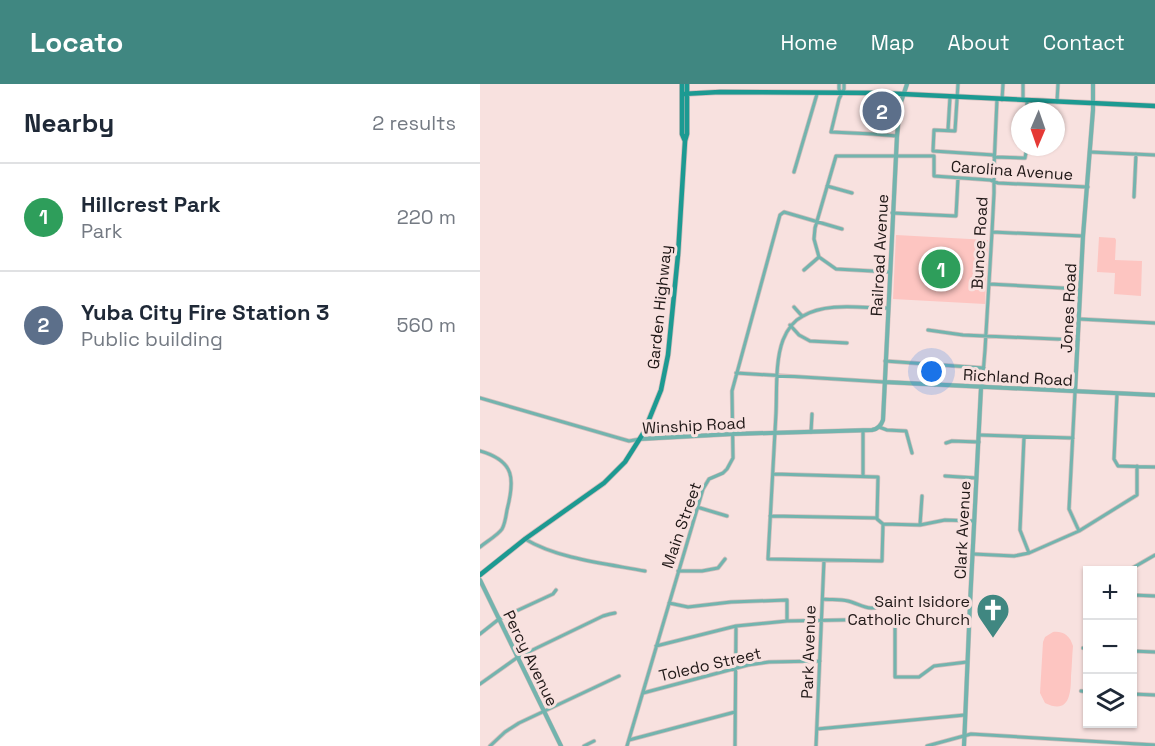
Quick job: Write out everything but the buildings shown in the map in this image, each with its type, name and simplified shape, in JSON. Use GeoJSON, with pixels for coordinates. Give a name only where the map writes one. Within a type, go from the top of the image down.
{"type":"FeatureCollection","features":[{"type":"Feature","properties":{"kind":"main road","name":"Garden Highway"},"geometry":{"type":"LineString","coordinates":[[480,575],[525,539],[604,483],[625,462],[640,439],[656,403],[666,367],[678,255],[684,141],[687,134],[685,94],[682,84]]}},
{"type":"Feature","properties":{"kind":"main road","name":"Garden Highway"},"geometry":{"type":"LineString","coordinates":[[685,94],[687,84]]}},
{"type":"Feature","properties":{"kind":"main road"},"geometry":{"type":"LineString","coordinates":[[685,94],[720,92],[904,94],[1057,102]]}},
{"type":"Feature","properties":{"kind":"main road"},"geometry":{"type":"LineString","coordinates":[[1065,102],[1155,106]]}},
{"type":"Feature","properties":{"kind":"street"},"geometry":{"type":"LineString","coordinates":[[839,84],[838,89],[841,93]]}},
{"type":"Feature","properties":{"kind":"street"},"geometry":{"type":"LineString","coordinates":[[844,84],[831,132],[897,136]]}},
{"type":"Feature","properties":{"kind":"street","name":"Railroad Avenue"},"geometry":{"type":"LineString","coordinates":[[879,428],[882,420],[897,136],[900,105],[907,84]]}},
{"type":"Feature","properties":{"kind":"street"},"geometry":{"type":"LineString","coordinates":[[958,84],[955,131],[934,130],[933,151],[1023,159],[1026,156]]}},
{"type":"Feature","properties":{"kind":"street","name":"Bunce Road"},"geometry":{"type":"LineString","coordinates":[[981,388],[992,232],[994,156],[1003,84]]}},
{"type":"Feature","properties":{"kind":"street"},"geometry":{"type":"LineString","coordinates":[[1023,84],[1025,101]]}},
{"type":"Feature","properties":{"kind":"street"},"geometry":{"type":"LineString","coordinates":[[1057,102],[1058,84]]}},
{"type":"Feature","properties":{"kind":"street","name":"Jones Road"},"geometry":{"type":"LineString","coordinates":[[1079,531],[1069,509],[1093,84]]}},
{"type":"Feature","properties":{"kind":"street"},"geometry":{"type":"LineString","coordinates":[[794,172],[817,93]]}},
{"type":"Feature","properties":{"kind":"street"},"geometry":{"type":"LineString","coordinates":[[948,130],[950,97]]}},
{"type":"Feature","properties":{"kind":"street"},"geometry":{"type":"LineString","coordinates":[[1090,152],[1155,155]]}},
{"type":"Feature","properties":{"kind":"street"},"geometry":{"type":"LineString","coordinates":[[1134,197],[1136,154]]}},
{"type":"Feature","properties":{"kind":"street"},"geometry":{"type":"LineString","coordinates":[[890,272],[836,269],[819,257],[814,239],[836,156],[896,156]]}},
{"type":"Feature","properties":{"kind":"street","name":"Carolina Avenue"},"geometry":{"type":"LineString","coordinates":[[896,156],[934,156],[934,176],[990,180],[998,183],[1088,187]]}},
{"type":"Feature","properties":{"kind":"street"},"geometry":{"type":"LineString","coordinates":[[892,213],[956,216],[958,178]]}},
{"type":"Feature","properties":{"kind":"street"},"geometry":{"type":"LineString","coordinates":[[827,186],[852,193]]}},
{"type":"Feature","properties":{"kind":"street","name":"Main Street"},"geometry":{"type":"LineString","coordinates":[[627,746],[705,484],[709,479],[723,473],[730,464],[733,453],[732,391],[780,215],[784,212],[817,221]]}},
{"type":"Feature","properties":{"kind":"street"},"geometry":{"type":"LineString","coordinates":[[817,221],[842,229]]}},
{"type":"Feature","properties":{"kind":"street"},"geometry":{"type":"LineString","coordinates":[[992,232],[1083,237]]}},
{"type":"Feature","properties":{"kind":"street"},"geometry":{"type":"LineString","coordinates":[[804,270],[819,257]]}},
{"type":"Feature","properties":{"kind":"street"},"geometry":{"type":"LineString","coordinates":[[989,284],[1081,289]]}},
{"type":"Feature","properties":{"kind":"street"},"geometry":{"type":"LineString","coordinates":[[794,307],[802,316]]}},
{"type":"Feature","properties":{"kind":"street"},"geometry":{"type":"LineString","coordinates":[[884,524],[882,561],[768,559],[777,376],[779,352],[783,339],[790,325],[817,309],[888,308]]}},
{"type":"Feature","properties":{"kind":"street"},"geometry":{"type":"LineString","coordinates":[[1079,320],[1155,323]]}},
{"type":"Feature","properties":{"kind":"street"},"geometry":{"type":"LineString","coordinates":[[790,325],[810,341],[847,343]]}},
{"type":"Feature","properties":{"kind":"street"},"geometry":{"type":"LineString","coordinates":[[928,330],[957,335],[1078,340]]}},
{"type":"Feature","properties":{"kind":"street"},"geometry":{"type":"LineString","coordinates":[[885,362],[984,368]]}},
{"type":"Feature","properties":{"kind":"street"},"geometry":{"type":"LineString","coordinates":[[934,385],[936,365]]}},
{"type":"Feature","properties":{"kind":"street","name":"Richland Road"},"geometry":{"type":"LineString","coordinates":[[736,373],[981,388],[1155,395]]}},
{"type":"Feature","properties":{"kind":"street","name":"Clark Avenue"},"geometry":{"type":"LineString","coordinates":[[964,746],[981,388]]}},
{"type":"Feature","properties":{"kind":"street"},"geometry":{"type":"LineString","coordinates":[[1117,394],[1114,459],[1118,466],[1155,467]]}},
{"type":"Feature","properties":{"kind":"street","name":"Winship Road"},"geometry":{"type":"LineString","coordinates":[[480,398],[629,441],[879,428]]}},
{"type":"Feature","properties":{"kind":"street"},"geometry":{"type":"LineString","coordinates":[[812,414],[812,432]]}},
{"type":"Feature","properties":{"kind":"street"},"geometry":{"type":"LineString","coordinates":[[879,428],[906,431],[912,453]]}},
{"type":"Feature","properties":{"kind":"street"},"geometry":{"type":"LineString","coordinates":[[863,476],[864,430]]}},
{"type":"Feature","properties":{"kind":"street"},"geometry":{"type":"LineString","coordinates":[[979,435],[1073,438]]}},
{"type":"Feature","properties":{"kind":"street"},"geometry":{"type":"LineString","coordinates":[[1024,437],[1020,530],[1029,553]]}},
{"type":"Feature","properties":{"kind":"street"},"geometry":{"type":"LineString","coordinates":[[946,443],[952,441],[978,442]]}},
{"type":"Feature","properties":{"kind":"street"},"geometry":{"type":"LineString","coordinates":[[480,451],[498,458],[506,466],[511,477],[512,488],[502,529],[480,547]]}},
{"type":"Feature","properties":{"kind":"street"},"geometry":{"type":"LineString","coordinates":[[973,554],[1014,556],[1029,553],[1079,531],[1137,495],[1137,466]]}},
{"type":"Feature","properties":{"kind":"street"},"geometry":{"type":"LineString","coordinates":[[772,474],[878,477],[877,519]]}},
{"type":"Feature","properties":{"kind":"street"},"geometry":{"type":"LineString","coordinates":[[945,476],[977,478]]}},
{"type":"Feature","properties":{"kind":"street"},"geometry":{"type":"LineString","coordinates":[[920,525],[922,496]]}},
{"type":"Feature","properties":{"kind":"street"},"geometry":{"type":"LineString","coordinates":[[697,507],[727,516]]}},
{"type":"Feature","properties":{"kind":"street"},"geometry":{"type":"LineString","coordinates":[[770,516],[877,519],[884,524],[920,525],[945,520],[975,521]]}},
{"type":"Feature","properties":{"kind":"street"},"geometry":{"type":"LineString","coordinates":[[525,539],[566,555],[645,571]]}},
{"type":"Feature","properties":{"kind":"street"},"geometry":{"type":"LineString","coordinates":[[1136,566],[1155,555]]}},
{"type":"Feature","properties":{"kind":"street"},"geometry":{"type":"LineString","coordinates":[[678,571],[718,568],[725,559]]}},
{"type":"Feature","properties":{"kind":"street","name":"Park Avenue"},"geometry":{"type":"LineString","coordinates":[[816,746],[824,560]]}},
{"type":"Feature","properties":{"kind":"street","name":"Percy Avenue"},"geometry":{"type":"LineString","coordinates":[[480,580],[561,746]]}},
{"type":"Feature","properties":{"kind":"street"},"geometry":{"type":"LineString","coordinates":[[480,634],[499,619],[556,591]]}},
{"type":"Feature","properties":{"kind":"street"},"geometry":{"type":"LineString","coordinates":[[1137,594],[1155,596]]}},
{"type":"Feature","properties":{"kind":"street"},"geometry":{"type":"LineString","coordinates":[[823,599],[847,601],[863,608],[879,608],[885,603]]}},
{"type":"Feature","properties":{"kind":"street"},"geometry":{"type":"LineString","coordinates":[[669,603],[688,607],[731,602],[787,600],[787,621]]}},
{"type":"Feature","properties":{"kind":"street"},"geometry":{"type":"LineString","coordinates":[[480,684],[518,657],[603,616],[615,613]]}},
{"type":"Feature","properties":{"kind":"street"},"geometry":{"type":"LineString","coordinates":[[656,646],[736,626],[787,621],[895,619],[894,677],[919,677],[934,666],[967,662]]}},
{"type":"Feature","properties":{"kind":"street"},"geometry":{"type":"LineString","coordinates":[[735,746],[736,626]]}},
{"type":"Feature","properties":{"kind":"street"},"geometry":{"type":"LineString","coordinates":[[1137,651],[1155,652]]}},
{"type":"Feature","properties":{"kind":"street","name":"Toledo Street"},"geometry":{"type":"LineString","coordinates":[[643,693],[736,668],[769,662],[820,661]]}},
{"type":"Feature","properties":{"kind":"street"},"geometry":{"type":"LineString","coordinates":[[490,746],[519,723],[619,676]]}},
{"type":"Feature","properties":{"kind":"street"},"geometry":{"type":"LineString","coordinates":[[1137,694],[1155,695]]}},
{"type":"Feature","properties":{"kind":"street"},"geometry":{"type":"LineString","coordinates":[[629,740],[735,712]]}},
{"type":"Feature","properties":{"kind":"street"},"geometry":{"type":"LineString","coordinates":[[817,729],[965,715]]}},
{"type":"Feature","properties":{"kind":"street"},"geometry":{"type":"LineString","coordinates":[[927,746],[971,734],[1155,745]]}},
{"type":"Feature","properties":{"kind":"street"},"geometry":{"type":"LineString","coordinates":[[584,746],[594,741]]}},
{"type":"Feature","properties":{"kind":"shaded area"},"geometry":{"type":"Polygon","coordinates":[[[896,235],[988,240],[985,304],[893,299],[896,235]]]}},
{"type":"Feature","properties":{"kind":"shaded area"},"geometry":{"type":"Polygon","coordinates":[[[1099,237],[1115,238],[1115,260],[1142,261],[1141,296],[1114,294],[1115,273],[1097,272],[1099,237]]]}},
{"type":"Feature","properties":{"kind":"shaded area"},"geometry":{"type":"Polygon","coordinates":[[[1053,632],[1066,635],[1073,646],[1069,696],[1064,704],[1059,706],[1045,703],[1040,693],[1043,642],[1045,637],[1053,632]]]}},
{"type":"Feature","properties":{"kind":"place","name":"Yuba City Fire Station 3"},"geometry":{"type":"Point","coordinates":[882,111]}},
{"type":"Feature","properties":{"kind":"place","name":"Hillcrest Park"},"geometry":{"type":"Point","coordinates":[941,269]}},
{"type":"Feature","properties":{"kind":"place","name":"Saint Isidore Catholic Church"},"geometry":{"type":"Point","coordinates":[993,639]}}]}
